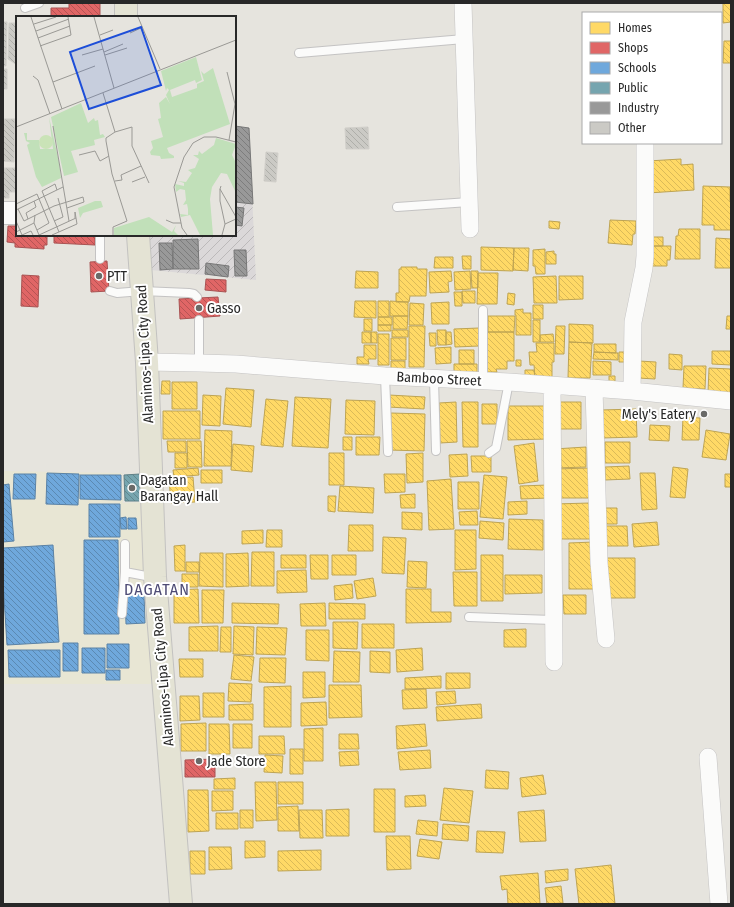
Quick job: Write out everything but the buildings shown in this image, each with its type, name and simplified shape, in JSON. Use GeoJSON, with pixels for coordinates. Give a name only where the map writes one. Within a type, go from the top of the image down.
{"type":"FeatureCollection","features":[{"type":"Feature","properties":{"kind":"main road"},"geometry":{"type":"LineString","coordinates":[[126,3],[126,16]]}},
{"type":"Feature","properties":{"kind":"main road","name":"Alaminos-Lipa City Road"},"geometry":{"type":"LineString","coordinates":[[138,236],[146,362],[155,577],[181,904]]}},
{"type":"Feature","properties":{"kind":"street"},"geometry":{"type":"LineString","coordinates":[[462,3],[470,228]]}},
{"type":"Feature","properties":{"kind":"street"},"geometry":{"type":"LineString","coordinates":[[632,391],[633,322],[645,256],[644,144]]}},
{"type":"Feature","properties":{"kind":"street"},"geometry":{"type":"LineString","coordinates":[[3,212],[16,213]]}},
{"type":"Feature","properties":{"kind":"street","name":"Bamboo Street"},"geometry":{"type":"LineString","coordinates":[[146,362],[199,362],[385,376],[509,382],[632,391],[731,401]]}},
{"type":"Feature","properties":{"kind":"street"},"geometry":{"type":"LineString","coordinates":[[552,386],[554,662]]}},
{"type":"Feature","properties":{"kind":"street"},"geometry":{"type":"LineString","coordinates":[[594,388],[598,563],[606,639]]}},
{"type":"Feature","properties":{"kind":"street"},"geometry":{"type":"LineString","coordinates":[[708,758],[719,904]]}},
{"type":"Feature","properties":{"kind":"lane"},"geometry":{"type":"LineString","coordinates":[[25,8],[39,3]]}},
{"type":"Feature","properties":{"kind":"lane"},"geometry":{"type":"LineString","coordinates":[[299,53],[464,39]]}},
{"type":"Feature","properties":{"kind":"lane"},"geometry":{"type":"LineString","coordinates":[[397,207],[469,202]]}},
{"type":"Feature","properties":{"kind":"lane"},"geometry":{"type":"LineString","coordinates":[[100,236],[100,259]]}},
{"type":"Feature","properties":{"kind":"lane"},"geometry":{"type":"LineString","coordinates":[[110,291],[117,293],[142,291],[189,293],[194,294],[197,297]]}},
{"type":"Feature","properties":{"kind":"lane"},"geometry":{"type":"LineString","coordinates":[[483,381],[484,310]]}},
{"type":"Feature","properties":{"kind":"lane"},"geometry":{"type":"LineString","coordinates":[[199,320],[199,362]]}},
{"type":"Feature","properties":{"kind":"lane"},"geometry":{"type":"LineString","coordinates":[[385,376],[388,452]]}},
{"type":"Feature","properties":{"kind":"lane"},"geometry":{"type":"LineString","coordinates":[[434,378],[436,450]]}},
{"type":"Feature","properties":{"kind":"lane"},"geometry":{"type":"LineString","coordinates":[[489,453],[496,448],[509,382]]}},
{"type":"Feature","properties":{"kind":"lane"},"geometry":{"type":"LineString","coordinates":[[122,614],[125,544]]}},
{"type":"Feature","properties":{"kind":"lane"},"geometry":{"type":"LineString","coordinates":[[125,572],[155,577]]}},
{"type":"Feature","properties":{"kind":"lane"},"geometry":{"type":"LineString","coordinates":[[469,617],[553,620]]}},
{"type":"Feature","properties":{"kind":"shaded area"},"geometry":{"type":"Polygon","coordinates":[[[236,126],[249,128],[256,280],[151,270],[149,236],[236,236],[236,126]]]}},
{"type":"Feature","properties":{"kind":"shaded area"},"geometry":{"type":"Polygon","coordinates":[[[3,471],[122,473],[123,503],[141,502],[156,684],[3,684],[3,471]]]}},
{"type":"Feature","properties":{"kind":"place","name":"PTT"},"geometry":{"type":"Point","coordinates":[99,276]}},
{"type":"Feature","properties":{"kind":"place","name":"Gasso"},"geometry":{"type":"Point","coordinates":[199,308]}},
{"type":"Feature","properties":{"kind":"place","name":"Mely's Eatery"},"geometry":{"type":"Point","coordinates":[704,414]}},
{"type":"Feature","properties":{"kind":"place","name":"Dagatan Barangay Hall"},"geometry":{"type":"Point","coordinates":[132,488]}},
{"type":"Feature","properties":{"kind":"place","name":"Jade Store"},"geometry":{"type":"Point","coordinates":[199,761]}},
{"type":"Feature","properties":{"kind":"district","name":"DAGATAN"},"geometry":{"type":"Point","coordinates":[157,589]}}]}
